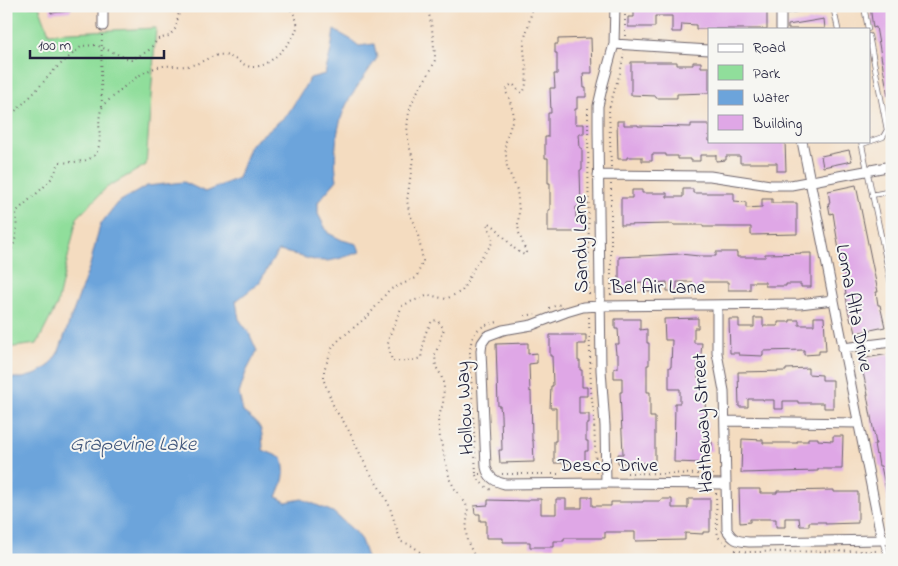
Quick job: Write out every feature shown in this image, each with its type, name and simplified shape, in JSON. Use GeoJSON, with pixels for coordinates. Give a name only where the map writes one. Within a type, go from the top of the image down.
{"type":"FeatureCollection","features":[{"type":"Feature","properties":{"kind":"street"},"geometry":{"type":"LineString","coordinates":[[102,26],[103,6]]}},
{"type":"Feature","properties":{"kind":"street","name":"Sandy Lane"},"geometry":{"type":"LineString","coordinates":[[606,478],[601,370],[598,106],[614,44],[615,6]]}},
{"type":"Feature","properties":{"kind":"street"},"geometry":{"type":"LineString","coordinates":[[781,9],[781,28]]}},
{"type":"Feature","properties":{"kind":"street"},"geometry":{"type":"LineString","coordinates":[[614,44],[708,50]]}},
{"type":"Feature","properties":{"kind":"street","name":"Loma Alta Drive"},"geometry":{"type":"LineString","coordinates":[[802,142],[858,423],[887,540]]}},
{"type":"Feature","properties":{"kind":"street"},"geometry":{"type":"LineString","coordinates":[[598,175],[710,176],[770,185],[791,185],[892,166]]}},
{"type":"Feature","properties":{"kind":"street","name":"Bel Air Lane"},"geometry":{"type":"LineString","coordinates":[[487,336],[503,330],[532,325],[600,302],[717,305],[800,304],[833,300]]}},
{"type":"Feature","properties":{"kind":"street","name":"Hathaway Street"},"geometry":{"type":"LineString","coordinates":[[717,305],[717,353],[724,391],[727,530],[732,538],[749,542],[887,540]]}},
{"type":"Feature","properties":{"kind":"street","name":"Hollow Way"},"geometry":{"type":"LineString","coordinates":[[487,336],[482,343],[481,351],[486,467],[490,476]]}},
{"type":"Feature","properties":{"kind":"street"},"geometry":{"type":"LineString","coordinates":[[843,348],[892,342]]}},
{"type":"Feature","properties":{"kind":"street"},"geometry":{"type":"LineString","coordinates":[[725,421],[858,423]]}},
{"type":"Feature","properties":{"kind":"street","name":"Desco Drive"},"geometry":{"type":"LineString","coordinates":[[490,476],[497,482],[505,484],[606,478],[726,484]]}},
{"type":"Feature","properties":{"kind":"lane"},"geometry":{"type":"LineString","coordinates":[[781,9],[814,6]]}},
{"type":"Feature","properties":{"kind":"lane"},"geometry":{"type":"LineString","coordinates":[[833,6],[838,28]]}},
{"type":"Feature","properties":{"kind":"lane"},"geometry":{"type":"LineString","coordinates":[[864,6],[868,28]]}},
{"type":"Feature","properties":{"kind":"lane"},"geometry":{"type":"LineString","coordinates":[[870,41],[887,130],[883,137],[870,140]]}},
{"type":"Feature","properties":{"kind":"lane"},"geometry":{"type":"LineString","coordinates":[[862,142],[892,288]]}},
{"type":"Feature","properties":{"kind":"lane"},"geometry":{"type":"LineString","coordinates":[[872,195],[892,191]]}},
{"type":"Feature","properties":{"kind":"lane"},"geometry":{"type":"LineString","coordinates":[[887,540],[888,560]]}},
{"type":"Feature","properties":{"kind":"path"},"geometry":{"type":"LineString","coordinates":[[6,122],[55,69],[82,46],[96,45],[131,60],[148,51],[158,39],[169,36],[176,28],[179,12],[187,6]]}},
{"type":"Feature","properties":{"kind":"path"},"geometry":{"type":"LineString","coordinates":[[102,106],[144,72],[159,67],[193,65],[214,56],[225,54],[253,67],[263,65],[273,59],[296,32],[298,24],[288,6]]}},
{"type":"Feature","properties":{"kind":"path"},"geometry":{"type":"LineString","coordinates":[[427,6],[433,30],[435,59],[426,80],[416,95],[406,125],[413,158],[407,201],[410,216],[415,224],[423,261],[416,278],[389,290],[369,316],[333,346],[324,370],[324,381],[335,410],[342,419],[361,458],[389,504],[401,542],[418,549],[428,560]]}},
{"type":"Feature","properties":{"kind":"path"},"geometry":{"type":"LineString","coordinates":[[491,560],[476,557],[467,541],[468,511],[466,504],[450,480],[440,438],[438,419],[443,404],[444,386],[441,375],[436,367],[434,355],[444,329],[437,320],[432,321],[425,334],[421,358],[402,362],[392,361],[388,344],[402,306],[428,295],[446,299],[462,291],[476,264],[491,245],[493,238],[487,224],[490,223],[494,226],[510,244],[525,255],[526,252],[518,225],[517,190],[507,167],[505,144],[514,115],[506,92],[512,84],[520,92],[523,93],[525,90],[527,75],[524,39],[532,6]]}},
{"type":"Feature","properties":{"kind":"path"},"geometry":{"type":"LineString","coordinates":[[587,298],[600,302],[611,298],[609,109],[624,56],[625,6]]}},
{"type":"Feature","properties":{"kind":"path"},"geometry":{"type":"LineString","coordinates":[[6,257],[14,247],[17,232],[16,212],[48,182],[54,175],[60,162],[73,163],[89,160],[99,149],[102,106],[102,26]]}},
{"type":"Feature","properties":{"kind":"path"},"geometry":{"type":"LineString","coordinates":[[548,309],[563,303]]}},
{"type":"Feature","properties":{"kind":"path"},"geometry":{"type":"LineString","coordinates":[[526,316],[540,312]]}},
{"type":"Feature","properties":{"kind":"path"},"geometry":{"type":"LineString","coordinates":[[589,317],[596,474],[606,478]]}},
{"type":"Feature","properties":{"kind":"path"},"geometry":{"type":"LineString","coordinates":[[499,322],[485,324],[479,328],[471,342],[476,474],[490,476],[566,474]]}},
{"type":"Feature","properties":{"kind":"path"},"geometry":{"type":"LineString","coordinates":[[624,474],[716,473],[716,484]]}},
{"type":"Feature","properties":{"kind":"path"},"geometry":{"type":"LineString","coordinates":[[869,551],[870,560]]}},
{"type":"Feature","properties":{"kind":"green space"},"geometry":{"type":"Polygon","coordinates":[[[6,6],[39,6],[49,33],[156,28],[146,165],[106,188],[77,218],[57,305],[37,344],[6,348],[6,6]]]}},
{"type":"Feature","properties":{"kind":"water","name":"Grapevine Lake"},"geometry":{"type":"Polygon","coordinates":[[[334,30],[359,46],[374,44],[377,58],[352,95],[341,118],[335,160],[337,180],[318,202],[318,214],[328,233],[342,240],[357,244],[360,252],[325,261],[313,260],[278,251],[259,283],[236,301],[239,319],[249,333],[257,351],[246,372],[239,394],[243,412],[260,427],[263,450],[282,458],[283,482],[277,497],[286,502],[302,499],[333,512],[361,540],[368,560],[6,560],[6,378],[23,378],[37,374],[50,365],[59,351],[90,265],[100,225],[117,203],[147,186],[184,182],[205,192],[238,178],[250,145],[287,115],[310,78],[325,74],[334,30]]]}},
{"type":"Feature","properties":{"kind":"building"},"geometry":{"type":"Polygon","coordinates":[[[50,6],[71,6],[71,11],[51,13],[50,6]]]}},
{"type":"Feature","properties":{"kind":"building"},"geometry":{"type":"Polygon","coordinates":[[[634,6],[767,6],[767,28],[696,29],[696,25],[682,24],[681,32],[672,32],[672,16],[655,16],[655,27],[628,27],[628,17],[634,17],[634,6]]]}},
{"type":"Feature","properties":{"kind":"building"},"geometry":{"type":"Polygon","coordinates":[[[870,6],[892,6],[892,96],[888,96],[876,27],[873,28],[870,6]]]}},
{"type":"Feature","properties":{"kind":"building"},"geometry":{"type":"Polygon","coordinates":[[[824,19],[825,28],[788,28],[788,25],[824,19]]]}},
{"type":"Feature","properties":{"kind":"building"},"geometry":{"type":"Polygon","coordinates":[[[591,38],[592,73],[583,73],[586,97],[577,97],[577,109],[575,109],[575,124],[584,124],[584,134],[579,134],[580,148],[582,148],[582,170],[580,170],[581,207],[576,207],[576,222],[584,222],[584,232],[548,232],[550,183],[548,183],[548,158],[545,158],[545,137],[548,137],[548,113],[551,113],[550,88],[555,88],[554,74],[557,74],[555,44],[558,44],[558,39],[591,38]]]}},
{"type":"Feature","properties":{"kind":"building"},"geometry":{"type":"Polygon","coordinates":[[[631,62],[677,62],[677,65],[693,65],[693,62],[701,62],[701,67],[708,67],[708,93],[677,94],[677,98],[631,95],[631,62]]]}},
{"type":"Feature","properties":{"kind":"building"},"geometry":{"type":"Polygon","coordinates":[[[617,121],[624,121],[624,125],[638,126],[691,127],[691,124],[708,124],[708,142],[785,142],[786,171],[777,171],[777,163],[740,163],[740,156],[726,156],[726,160],[716,161],[716,155],[700,155],[700,161],[678,159],[678,156],[666,156],[666,154],[652,154],[652,161],[642,161],[642,157],[618,159],[617,121]]]}},
{"type":"Feature","properties":{"kind":"building"},"geometry":{"type":"Polygon","coordinates":[[[849,150],[852,161],[823,167],[821,156],[849,150]]]}},
{"type":"Feature","properties":{"kind":"building"},"geometry":{"type":"Polygon","coordinates":[[[856,185],[878,292],[876,292],[878,305],[880,305],[885,327],[856,333],[848,310],[845,287],[847,286],[842,261],[840,261],[833,213],[830,214],[828,191],[856,185]]]}},
{"type":"Feature","properties":{"kind":"building"},"geometry":{"type":"Polygon","coordinates":[[[683,189],[693,189],[693,193],[734,193],[734,201],[746,202],[746,208],[762,207],[762,199],[772,199],[772,203],[797,203],[797,234],[751,235],[751,227],[703,227],[703,225],[673,224],[621,225],[621,198],[632,198],[632,190],[642,190],[642,193],[667,193],[667,197],[683,197],[683,189]]]}},
{"type":"Feature","properties":{"kind":"building"},"geometry":{"type":"Polygon","coordinates":[[[716,252],[737,252],[737,257],[765,257],[765,254],[811,253],[811,287],[801,287],[801,284],[765,286],[765,282],[750,282],[750,290],[728,290],[728,282],[702,282],[702,291],[692,291],[692,282],[677,282],[677,291],[667,291],[667,282],[652,283],[653,291],[643,291],[643,282],[628,283],[628,291],[619,291],[619,257],[680,254],[716,256],[716,252]]]}},
{"type":"Feature","properties":{"kind":"building"},"geometry":{"type":"Polygon","coordinates":[[[814,317],[824,317],[826,351],[819,351],[819,354],[804,355],[804,350],[763,351],[763,356],[730,353],[729,319],[739,319],[739,327],[754,327],[754,318],[763,318],[763,326],[778,326],[778,322],[790,322],[790,320],[799,320],[799,325],[814,325],[814,317]]]}},
{"type":"Feature","properties":{"kind":"building"},"geometry":{"type":"Polygon","coordinates":[[[698,318],[698,328],[694,328],[694,343],[702,343],[701,354],[698,354],[698,378],[706,378],[705,417],[707,417],[708,441],[712,442],[712,451],[704,451],[704,463],[674,462],[675,403],[680,403],[680,389],[669,389],[672,340],[665,340],[664,319],[698,318]]]}},
{"type":"Feature","properties":{"kind":"building"},"geometry":{"type":"Polygon","coordinates":[[[615,319],[640,319],[640,330],[647,329],[649,365],[647,365],[647,392],[650,392],[650,417],[655,417],[655,463],[618,463],[618,454],[623,454],[620,392],[622,392],[622,378],[614,378],[614,368],[618,368],[618,354],[616,354],[615,344],[619,344],[618,329],[615,329],[615,319]]]}},
{"type":"Feature","properties":{"kind":"building"},"geometry":{"type":"Polygon","coordinates":[[[550,335],[586,335],[586,344],[578,344],[578,361],[580,361],[580,370],[582,370],[582,387],[587,387],[587,396],[579,396],[579,414],[589,414],[589,424],[586,424],[588,451],[585,451],[585,463],[554,463],[556,408],[550,408],[551,386],[553,386],[550,335]]]}},
{"type":"Feature","properties":{"kind":"building"},"geometry":{"type":"Polygon","coordinates":[[[528,343],[528,354],[537,353],[537,363],[529,364],[534,462],[500,463],[499,450],[502,450],[501,415],[500,406],[498,406],[496,344],[528,343]]]}},
{"type":"Feature","properties":{"kind":"building"},"geometry":{"type":"Polygon","coordinates":[[[889,354],[892,365],[892,503],[889,504],[881,466],[879,466],[876,455],[868,395],[860,359],[889,354]]]}},
{"type":"Feature","properties":{"kind":"building"},"geometry":{"type":"Polygon","coordinates":[[[808,368],[808,374],[822,375],[822,380],[833,380],[833,408],[824,408],[824,403],[783,401],[783,409],[774,409],[774,400],[763,399],[748,399],[748,407],[739,407],[738,372],[786,371],[786,369],[808,368]]]}},
{"type":"Feature","properties":{"kind":"building"},"geometry":{"type":"Polygon","coordinates":[[[833,436],[843,436],[842,469],[741,473],[742,439],[763,440],[763,443],[797,443],[797,441],[808,441],[808,438],[833,441],[833,436]]]}},
{"type":"Feature","properties":{"kind":"building"},"geometry":{"type":"Polygon","coordinates":[[[739,489],[760,489],[760,493],[834,490],[834,492],[858,492],[858,523],[825,524],[825,522],[809,522],[809,526],[800,526],[799,518],[785,518],[785,527],[776,527],[776,519],[750,519],[750,522],[740,523],[739,489]]]}},
{"type":"Feature","properties":{"kind":"building"},"geometry":{"type":"Polygon","coordinates":[[[582,497],[592,497],[592,506],[611,506],[611,502],[643,502],[672,499],[672,508],[688,508],[688,499],[710,499],[710,532],[703,532],[703,534],[685,533],[685,540],[635,541],[635,532],[605,532],[605,538],[564,538],[564,541],[554,541],[554,547],[530,547],[530,542],[503,542],[503,538],[486,538],[486,521],[480,521],[480,514],[475,514],[474,506],[488,505],[488,500],[529,501],[529,499],[541,499],[541,514],[556,514],[556,499],[566,499],[566,508],[582,508],[582,497]]]}}]}
